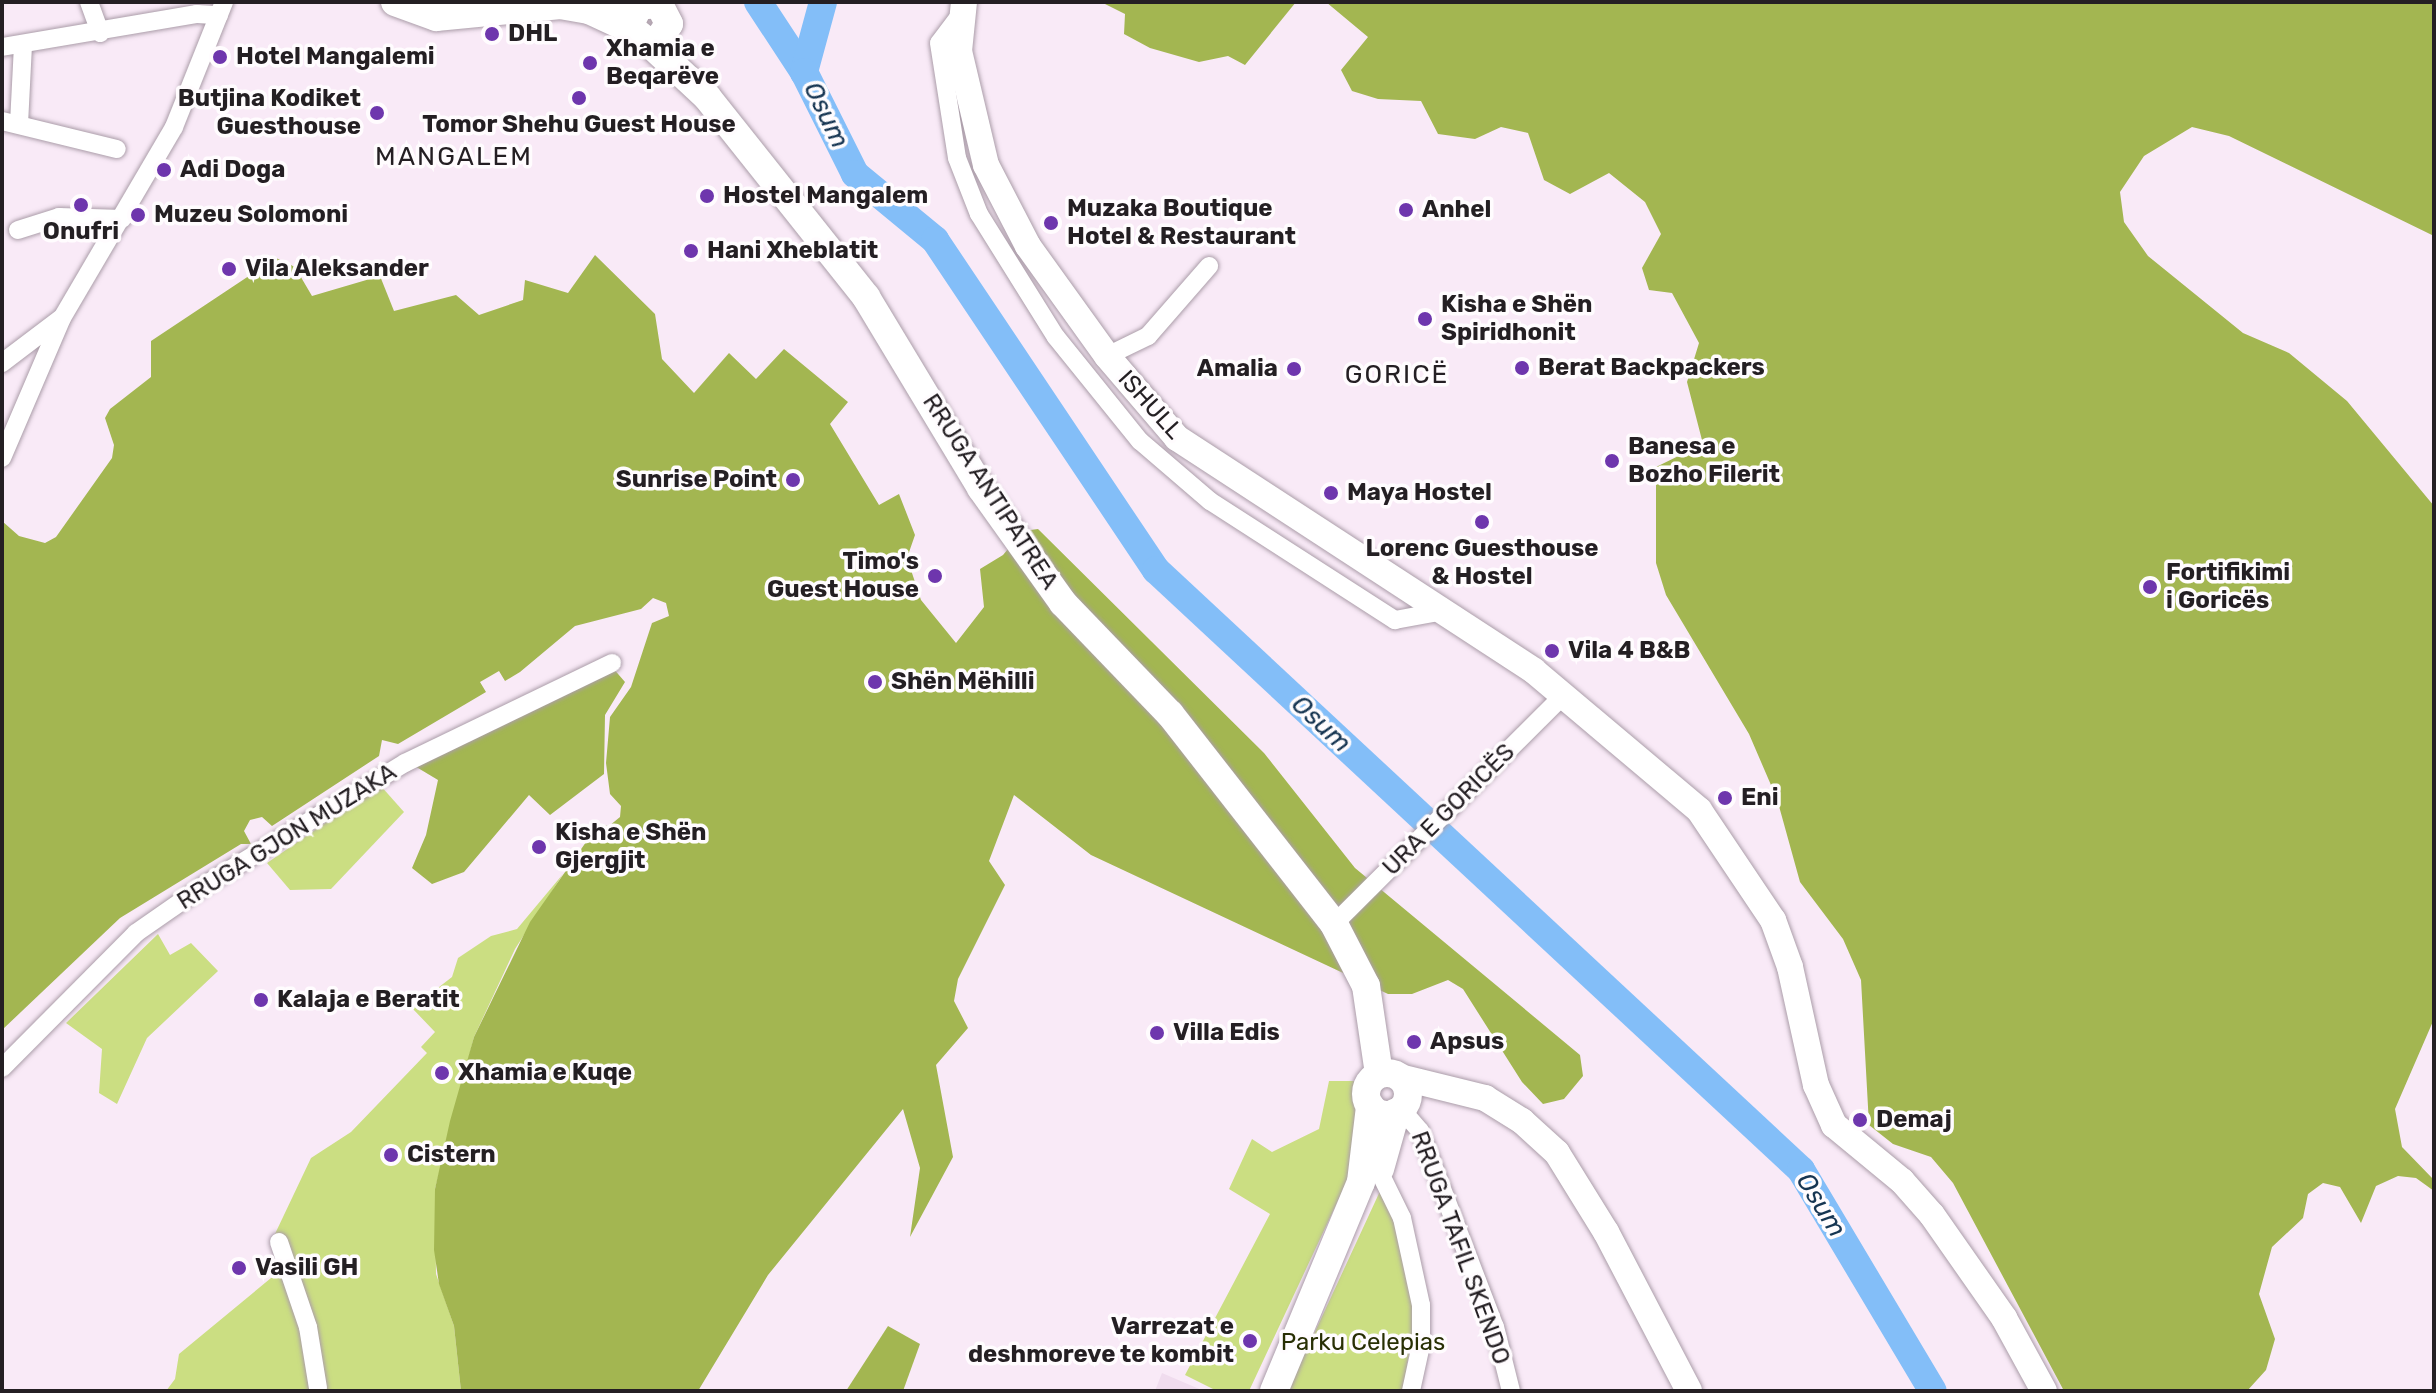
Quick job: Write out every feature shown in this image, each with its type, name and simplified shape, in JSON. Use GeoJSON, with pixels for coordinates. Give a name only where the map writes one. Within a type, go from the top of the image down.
{"type":"FeatureCollection","features":[{"type":"Feature","properties":{"kind":"main road","name":"RRUGA ANTIPATREA"},"geometry":{"type":"LineString","coordinates":[[395,2],[436,17],[542,6],[643,14],[866,297],[981,488],[1043,578],[1170,714],[1334,924],[1366,986],[1392,1097],[1379,1171],[1309,1336],[1287,1363]]}},
{"type":"Feature","properties":{"kind":"main road","name":"RRUGA ANTIPATREA"},"geometry":{"type":"LineString","coordinates":[[1274,1391],[1361,1182],[1392,1097]]}},
{"type":"Feature","properties":{"kind":"street"},"geometry":{"type":"LineString","coordinates":[[89,2],[100,33]]}},
{"type":"Feature","properties":{"kind":"street"},"geometry":{"type":"LineString","coordinates":[[962,8],[939,43],[957,158],[979,214],[1056,337],[1168,471],[1210,501],[1395,620],[1444,611]]}},
{"type":"Feature","properties":{"kind":"street","name":"ISHULL"},"geometry":{"type":"LineString","coordinates":[[962,8],[959,51],[968,99],[998,194],[1032,253],[1107,356],[1177,438],[1444,611],[1564,695],[1633,759],[1686,797],[1715,831],[1760,899],[1783,944],[1816,1085],[1834,1125],[1902,1181],[1932,1215],[2004,1318],[2044,1391]]}},
{"type":"Feature","properties":{"kind":"street"},"geometry":{"type":"LineString","coordinates":[[2,47],[100,33],[221,9]]}},
{"type":"Feature","properties":{"kind":"street"},"geometry":{"type":"LineString","coordinates":[[2,458],[62,318],[174,127],[221,9]]}},
{"type":"Feature","properties":{"kind":"street"},"geometry":{"type":"LineString","coordinates":[[23,44],[10,123],[117,149]]}},
{"type":"Feature","properties":{"kind":"street"},"geometry":{"type":"LineString","coordinates":[[18,230],[59,217],[122,219]]}},
{"type":"Feature","properties":{"kind":"street"},"geometry":{"type":"LineString","coordinates":[[1107,356],[1148,336],[1209,266]]}},
{"type":"Feature","properties":{"kind":"street"},"geometry":{"type":"LineString","coordinates":[[2,363],[62,318]]}},
{"type":"Feature","properties":{"kind":"street","name":"RRUGA GJON MUZAKA"},"geometry":{"type":"LineString","coordinates":[[2,1068],[136,933],[205,885],[405,763],[612,663]]}},
{"type":"Feature","properties":{"kind":"street","name":"URA E GORICËS"},"geometry":{"type":"LineString","coordinates":[[1334,924],[1564,695]]}},
{"type":"Feature","properties":{"kind":"street"},"geometry":{"type":"LineString","coordinates":[[1392,1097],[1467,1092],[1522,1121],[1557,1153],[1606,1232],[1689,1391]]}},
{"type":"Feature","properties":{"kind":"street","name":"RRUGA TAFIL SKENDO"},"geometry":{"type":"LineString","coordinates":[[1392,1097],[1420,1131],[1495,1327],[1511,1391]]}},
{"type":"Feature","properties":{"kind":"street"},"geometry":{"type":"LineString","coordinates":[[1379,1171],[1402,1218],[1421,1305],[1421,1345],[1411,1391]]}},
{"type":"Feature","properties":{"kind":"street"},"geometry":{"type":"LineString","coordinates":[[279,1242],[306,1318],[318,1388]]}},
{"type":"Feature","properties":{"kind":"shaded area"},"geometry":{"type":"Polygon","coordinates":[[[1162,1373],[1204,1391],[1155,1391],[1162,1373]]]}},
{"type":"Feature","properties":{"kind":"green space"},"geometry":{"type":"Polygon","coordinates":[[[1101,2],[1296,2],[1245,65],[1228,56],[1199,62],[1150,48],[1124,34],[1125,14],[1101,2]]]}},
{"type":"Feature","properties":{"kind":"green space"},"geometry":{"type":"Polygon","coordinates":[[[1326,2],[2434,2],[2434,236],[2229,136],[2192,127],[2144,156],[2120,192],[2124,222],[2148,256],[2243,333],[2289,353],[2347,401],[2434,506],[2434,1019],[2395,1109],[2402,1147],[2434,1180],[2434,1191],[2416,1178],[2398,1176],[2376,1186],[2361,1223],[2340,1187],[2323,1183],[2308,1194],[2303,1218],[2272,1247],[2259,1294],[2275,1339],[2266,1370],[2247,1391],[2064,1391],[1953,1183],[1931,1157],[1893,1144],[1869,1125],[1861,980],[1843,939],[1800,882],[1777,799],[1749,734],[1666,595],[1656,563],[1656,467],[1703,444],[1687,382],[1699,343],[1672,293],[1649,290],[1642,268],[1661,234],[1645,202],[1609,173],[1570,194],[1544,180],[1528,133],[1501,127],[1475,139],[1438,134],[1421,101],[1378,99],[1352,91],[1341,70],[1368,37],[1326,2]]]}},
{"type":"Feature","properties":{"kind":"green space"},"geometry":{"type":"Polygon","coordinates":[[[595,255],[655,314],[662,359],[694,393],[729,353],[756,379],[784,349],[848,402],[830,424],[879,505],[899,494],[915,535],[907,558],[921,600],[956,643],[984,607],[980,569],[1003,555],[1023,531],[1038,529],[1264,753],[1355,868],[1580,1055],[1583,1076],[1564,1099],[1543,1104],[1522,1082],[1463,989],[1448,980],[1412,994],[1388,994],[1091,855],[1014,795],[989,861],[1005,885],[958,979],[954,1001],[968,1028],[936,1065],[953,1157],[910,1237],[920,1168],[903,1109],[768,1275],[698,1391],[461,1391],[454,1326],[439,1284],[434,1250],[435,1189],[450,1121],[474,1037],[530,922],[598,825],[609,826],[620,817],[621,806],[610,794],[606,763],[610,717],[631,687],[652,623],[669,616],[666,603],[653,598],[641,609],[575,626],[505,681],[499,671],[480,682],[486,692],[398,744],[382,740],[379,756],[272,826],[262,817],[250,820],[244,831],[251,844],[241,844],[120,918],[2,1030],[2,521],[19,536],[45,543],[56,537],[112,458],[114,445],[105,418],[110,409],[151,377],[151,341],[276,258],[295,267],[312,296],[380,276],[394,311],[456,295],[479,315],[523,300],[525,280],[568,293],[595,255]]]}},
{"type":"Feature","properties":{"kind":"green space"},"geometry":{"type":"Polygon","coordinates":[[[612,667],[625,682],[605,715],[604,774],[550,815],[529,795],[464,872],[432,884],[412,868],[426,835],[438,780],[413,765],[612,667]]]}},
{"type":"Feature","properties":{"kind":"green space"},"geometry":{"type":"Polygon","coordinates":[[[380,785],[404,812],[331,889],[290,890],[267,863],[380,785]]]}},
{"type":"Feature","properties":{"kind":"green space"},"geometry":{"type":"Polygon","coordinates":[[[563,874],[515,949],[474,1037],[435,1189],[436,1274],[454,1326],[461,1391],[166,1391],[175,1379],[179,1354],[288,1264],[274,1236],[311,1158],[351,1132],[427,1053],[421,1047],[435,1032],[412,1008],[452,977],[458,958],[491,936],[517,929],[563,874]]]}},
{"type":"Feature","properties":{"kind":"green space"},"geometry":{"type":"Polygon","coordinates":[[[158,934],[170,955],[191,943],[218,971],[147,1038],[117,1104],[99,1093],[102,1049],[66,1023],[158,934]]]}},
{"type":"Feature","properties":{"kind":"green space"},"geometry":{"type":"Polygon","coordinates":[[[1329,1081],[1365,1081],[1350,1175],[1249,1391],[1217,1391],[1185,1375],[1270,1214],[1229,1189],[1252,1139],[1272,1152],[1319,1129],[1329,1081]]]}},
{"type":"Feature","properties":{"kind":"green space","name":"Parku Celepias"},"geometry":{"type":"Polygon","coordinates":[[[1381,1189],[1396,1219],[1415,1316],[1403,1391],[1282,1391],[1301,1362],[1381,1189]]]}},
{"type":"Feature","properties":{"kind":"green space"},"geometry":{"type":"Polygon","coordinates":[[[888,1326],[920,1344],[903,1391],[846,1391],[888,1326]]]}},
{"type":"Feature","properties":{"kind":"waterway"},"geometry":{"type":"LineString","coordinates":[[758,2],[804,72]]}},
{"type":"Feature","properties":{"kind":"waterway","name":"Osum"},"geometry":{"type":"LineString","coordinates":[[823,2],[804,72],[855,174],[935,240],[1156,570],[1801,1170],[1933,1391]]}},
{"type":"Feature","properties":{"kind":"place","name":"DHL"},"geometry":{"type":"Point","coordinates":[492,34]}},
{"type":"Feature","properties":{"kind":"place","name":"Hotel Mangalemi"},"geometry":{"type":"Point","coordinates":[220,57]}},
{"type":"Feature","properties":{"kind":"place","name":"Xhamia e Beqarëve"},"geometry":{"type":"Point","coordinates":[590,63]}},
{"type":"Feature","properties":{"kind":"place","name":"Tomor Shehu Guest House"},"geometry":{"type":"Point","coordinates":[579,98]}},
{"type":"Feature","properties":{"kind":"place","name":"Butjina Kodiket Guesthouse"},"geometry":{"type":"Point","coordinates":[377,113]}},
{"type":"Feature","properties":{"kind":"place","name":"Adi Doga"},"geometry":{"type":"Point","coordinates":[164,170]}},
{"type":"Feature","properties":{"kind":"place","name":"Hostel Mangalem"},"geometry":{"type":"Point","coordinates":[707,196]}},
{"type":"Feature","properties":{"kind":"place","name":"Onufri"},"geometry":{"type":"Point","coordinates":[81,205]}},
{"type":"Feature","properties":{"kind":"place","name":"Anhel"},"geometry":{"type":"Point","coordinates":[1406,210]}},
{"type":"Feature","properties":{"kind":"place","name":"Muzeu Solomoni"},"geometry":{"type":"Point","coordinates":[138,215]}},
{"type":"Feature","properties":{"kind":"place","name":"Muzaka Boutique Hotel & Restaurant"},"geometry":{"type":"Point","coordinates":[1051,223]}},
{"type":"Feature","properties":{"kind":"place","name":"Hani Xheblatit"},"geometry":{"type":"Point","coordinates":[691,251]}},
{"type":"Feature","properties":{"kind":"place","name":"Vila Aleksander"},"geometry":{"type":"Point","coordinates":[229,269]}},
{"type":"Feature","properties":{"kind":"place","name":"Kisha e Shën Spiridhonit"},"geometry":{"type":"Point","coordinates":[1425,319]}},
{"type":"Feature","properties":{"kind":"place","name":"Berat Backpackers"},"geometry":{"type":"Point","coordinates":[1522,368]}},
{"type":"Feature","properties":{"kind":"place","name":"Amalia"},"geometry":{"type":"Point","coordinates":[1294,369]}},
{"type":"Feature","properties":{"kind":"place","name":"Banesa e Bozho Filerit"},"geometry":{"type":"Point","coordinates":[1612,461]}},
{"type":"Feature","properties":{"kind":"place","name":"Sunrise Point"},"geometry":{"type":"Point","coordinates":[793,480]}},
{"type":"Feature","properties":{"kind":"place","name":"Maya Hostel"},"geometry":{"type":"Point","coordinates":[1331,493]}},
{"type":"Feature","properties":{"kind":"place","name":"Lorenc Guesthouse & Hostel"},"geometry":{"type":"Point","coordinates":[1482,522]}},
{"type":"Feature","properties":{"kind":"place","name":"Timo's Guest House"},"geometry":{"type":"Point","coordinates":[935,576]}},
{"type":"Feature","properties":{"kind":"place","name":"Fortifikimi i Goricës"},"geometry":{"type":"Point","coordinates":[2150,587]}},
{"type":"Feature","properties":{"kind":"place","name":"Vila 4 B&B"},"geometry":{"type":"Point","coordinates":[1552,651]}},
{"type":"Feature","properties":{"kind":"place","name":"Shën Mëhilli"},"geometry":{"type":"Point","coordinates":[875,682]}},
{"type":"Feature","properties":{"kind":"place","name":"Eni"},"geometry":{"type":"Point","coordinates":[1725,798]}},
{"type":"Feature","properties":{"kind":"place","name":"Kisha e Shën Gjergjit"},"geometry":{"type":"Point","coordinates":[539,847]}},
{"type":"Feature","properties":{"kind":"place","name":"Kalaja e Beratit"},"geometry":{"type":"Point","coordinates":[261,1000]}},
{"type":"Feature","properties":{"kind":"place","name":"Villa Edis"},"geometry":{"type":"Point","coordinates":[1157,1033]}},
{"type":"Feature","properties":{"kind":"place","name":"Apsus"},"geometry":{"type":"Point","coordinates":[1414,1042]}},
{"type":"Feature","properties":{"kind":"place","name":"Xhamia e Kuqe"},"geometry":{"type":"Point","coordinates":[442,1073]}},
{"type":"Feature","properties":{"kind":"place","name":"Demaj"},"geometry":{"type":"Point","coordinates":[1860,1120]}},
{"type":"Feature","properties":{"kind":"place","name":"Cistern"},"geometry":{"type":"Point","coordinates":[391,1155]}},
{"type":"Feature","properties":{"kind":"place","name":"Vasili GH"},"geometry":{"type":"Point","coordinates":[239,1268]}},
{"type":"Feature","properties":{"kind":"place","name":"Varrezat e deshmoreve te kombit"},"geometry":{"type":"Point","coordinates":[1250,1341]}},
{"type":"Feature","properties":{"kind":"district","name":"MANGALEM"},"geometry":{"type":"Point","coordinates":[454,157]}},
{"type":"Feature","properties":{"kind":"district","name":"GORICË"},"geometry":{"type":"Point","coordinates":[1397,375]}}]}
